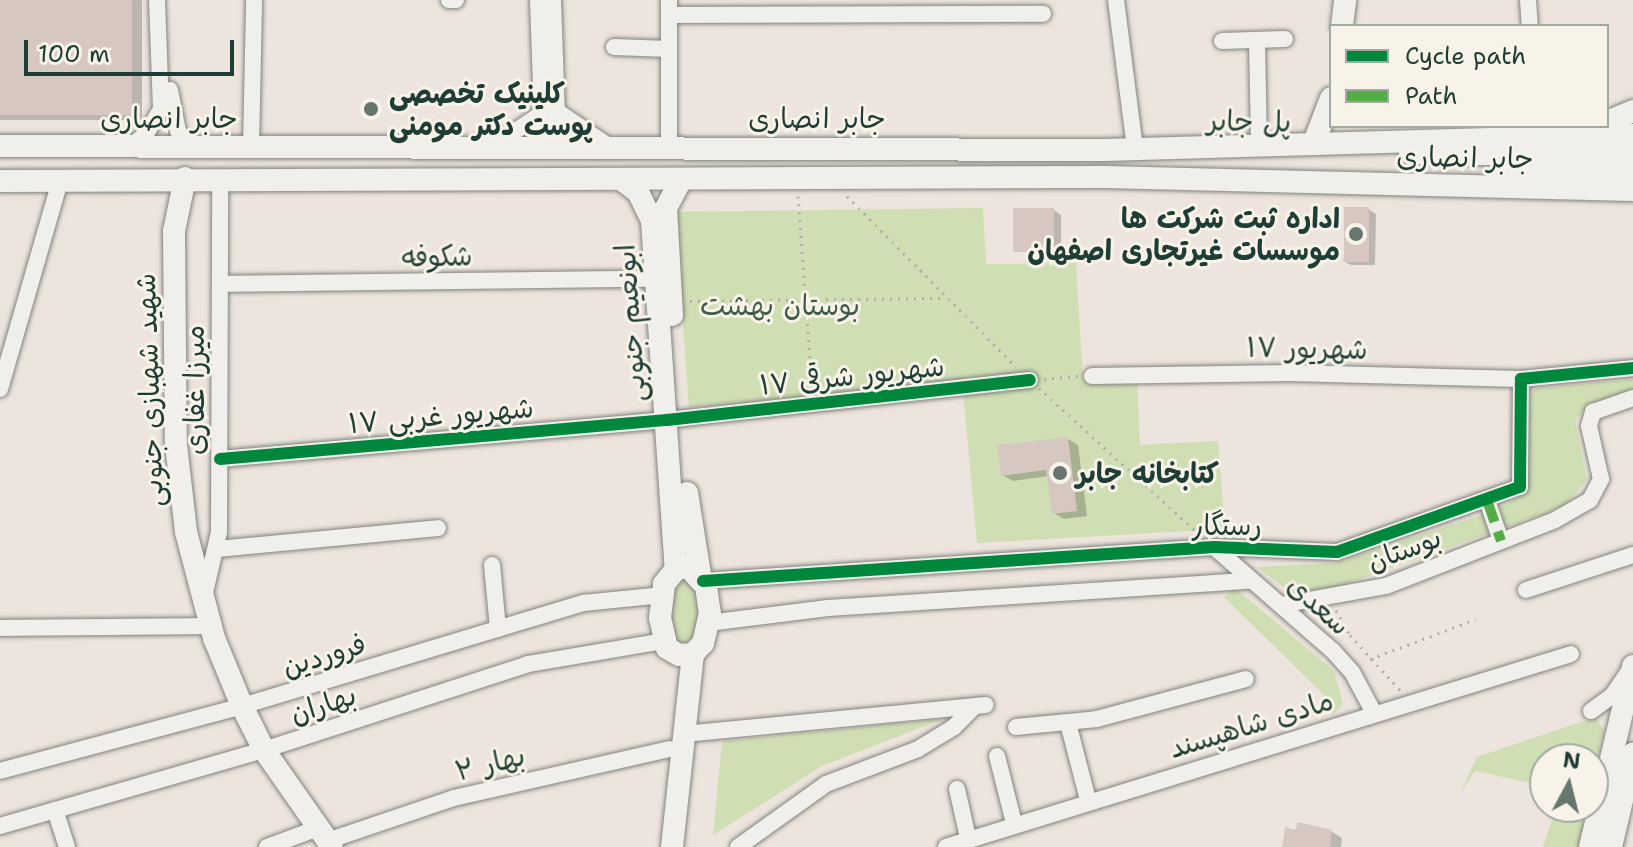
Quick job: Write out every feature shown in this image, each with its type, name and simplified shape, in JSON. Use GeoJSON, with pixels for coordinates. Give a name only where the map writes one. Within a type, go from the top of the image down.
{"type":"FeatureCollection","features":[{"type":"Feature","properties":{"kind":"main road"},"geometry":{"type":"LineString","coordinates":[[1342,24],[1345,0]]}},
{"type":"Feature","properties":{"kind":"main road"},"geometry":{"type":"LineString","coordinates":[[1315,140],[1329,103]]}},
{"type":"Feature","properties":{"kind":"main road"},"geometry":{"type":"LineString","coordinates":[[1609,121],[1633,111]]}},
{"type":"Feature","properties":{"kind":"main road"},"geometry":{"type":"LineString","coordinates":[[1539,133],[1578,128]]}},
{"type":"Feature","properties":{"kind":"main road","name":"جابر انصاری"},"geometry":{"type":"LineString","coordinates":[[0,146],[1104,150],[1315,140],[1358,133],[1633,135]]}},
{"type":"Feature","properties":{"kind":"main road"},"geometry":{"type":"LineString","coordinates":[[550,146],[551,180]]}},
{"type":"Feature","properties":{"kind":"main road","name":"پل جابر"},"geometry":{"type":"LineString","coordinates":[[1104,150],[1633,156]]}},
{"type":"Feature","properties":{"kind":"main road","name":"پل جابر"},"geometry":{"type":"LineString","coordinates":[[1105,177],[1633,172]]}},
{"type":"Feature","properties":{"kind":"main road","name":"جابر انصاری"},"geometry":{"type":"LineString","coordinates":[[0,181],[1105,177],[1633,192]]}},
{"type":"Feature","properties":{"kind":"main road","name":"شهید شهبازی جنوبی"},"geometry":{"type":"LineString","coordinates":[[185,178],[174,231],[176,445],[186,532],[210,626],[242,706],[264,750],[326,839]]}},
{"type":"Feature","properties":{"kind":"main road","name":"ابونعیم جنوبی"},"geometry":{"type":"LineString","coordinates":[[622,180],[650,209],[654,279],[673,419],[708,623]]}},
{"type":"Feature","properties":{"kind":"main road","name":"ابونعیم جنوبی"},"geometry":{"type":"LineString","coordinates":[[676,569],[666,208],[681,180]]}},
{"type":"Feature","properties":{"kind":"main road","name":"شهید شهبازی جنوبی"},"geometry":{"type":"LineString","coordinates":[[157,181],[174,231]]}},
{"type":"Feature","properties":{"kind":"main road"},"geometry":{"type":"LineString","coordinates":[[672,847],[679,650],[663,595],[676,569],[688,567],[701,577]]}},
{"type":"Feature","properties":{"kind":"main road"},"geometry":{"type":"LineString","coordinates":[[679,650],[703,643],[708,623]]}},
{"type":"Feature","properties":{"kind":"main road"},"geometry":{"type":"LineString","coordinates":[[1590,847],[1633,664]]}},
{"type":"Feature","properties":{"kind":"main road"},"geometry":{"type":"LineString","coordinates":[[658,847],[676,742]]}},
{"type":"Feature","properties":{"kind":"main road"},"geometry":{"type":"LineString","coordinates":[[1611,847],[1633,754]]}},
{"type":"Feature","properties":{"kind":"street"},"geometry":{"type":"LineString","coordinates":[[130,147],[146,134],[161,109],[157,0]]}},
{"type":"Feature","properties":{"kind":"street"},"geometry":{"type":"LineString","coordinates":[[163,0],[171,109],[189,148]]}},
{"type":"Feature","properties":{"kind":"street"},"geometry":{"type":"LineString","coordinates":[[251,148],[254,0]]}},
{"type":"Feature","properties":{"kind":"street"},"geometry":{"type":"LineString","coordinates":[[449,0],[456,0]]}},
{"type":"Feature","properties":{"kind":"street"},"geometry":{"type":"LineString","coordinates":[[538,0],[549,112]]}},
{"type":"Feature","properties":{"kind":"street"},"geometry":{"type":"LineString","coordinates":[[550,146],[553,0]]}},
{"type":"Feature","properties":{"kind":"street"},"geometry":{"type":"LineString","coordinates":[[1116,0],[1135,148]]}},
{"type":"Feature","properties":{"kind":"street"},"geometry":{"type":"LineString","coordinates":[[1528,0],[1530,24]]}},
{"type":"Feature","properties":{"kind":"street"},"geometry":{"type":"LineString","coordinates":[[669,148],[669,8],[1043,14]]}},
{"type":"Feature","properties":{"kind":"street"},"geometry":{"type":"LineString","coordinates":[[1222,41],[1285,39]]}},
{"type":"Feature","properties":{"kind":"street"},"geometry":{"type":"LineString","coordinates":[[1257,40],[1259,142]]}},
{"type":"Feature","properties":{"kind":"street"},"geometry":{"type":"LineString","coordinates":[[614,47],[669,49]]}},
{"type":"Feature","properties":{"kind":"street"},"geometry":{"type":"LineString","coordinates":[[492,147],[549,112]]}},
{"type":"Feature","properties":{"kind":"street"},"geometry":{"type":"LineString","coordinates":[[549,112],[610,147]]}},
{"type":"Feature","properties":{"kind":"street","name":"میرزا غفاری"},"geometry":{"type":"LineString","coordinates":[[203,598],[217,549],[220,180]]}},
{"type":"Feature","properties":{"kind":"street"},"geometry":{"type":"LineString","coordinates":[[0,386],[60,181]]}},
{"type":"Feature","properties":{"kind":"street","name":"شکوفه"},"geometry":{"type":"LineString","coordinates":[[220,284],[654,279]]}},
{"type":"Feature","properties":{"kind":"street"},"geometry":{"type":"LineString","coordinates":[[0,329],[18,330]]}},
{"type":"Feature","properties":{"kind":"street"},"geometry":{"type":"LineString","coordinates":[[1521,379],[1633,368]]}},
{"type":"Feature","properties":{"kind":"street","name":"۱۷ شهریور"},"geometry":{"type":"LineString","coordinates":[[1092,376],[1290,373],[1521,379]]}},
{"type":"Feature","properties":{"kind":"street","name":"رستگار"},"geometry":{"type":"LineString","coordinates":[[701,577],[1214,547],[1337,552],[1488,503],[1520,487],[1521,379]]}},
{"type":"Feature","properties":{"kind":"street","name":"۱۷ شهریور شرقی"},"geometry":{"type":"LineString","coordinates":[[673,419],[1030,380]]}},
{"type":"Feature","properties":{"kind":"street","name":"بوستان"},"geometry":{"type":"LineString","coordinates":[[1281,605],[1333,599],[1386,586],[1501,541],[1590,500],[1601,479],[1589,426],[1593,412],[1633,398]]}},
{"type":"Feature","properties":{"kind":"street","name":"۱۷ شهریور غربی"},"geometry":{"type":"LineString","coordinates":[[220,459],[673,419]]}},
{"type":"Feature","properties":{"kind":"street"},"geometry":{"type":"LineString","coordinates":[[1488,503],[1501,541]]}},
{"type":"Feature","properties":{"kind":"street"},"geometry":{"type":"LineString","coordinates":[[217,549],[438,528]]}},
{"type":"Feature","properties":{"kind":"street","name":"سعدی"},"geometry":{"type":"LineString","coordinates":[[1214,547],[1352,672],[1374,713]]}},
{"type":"Feature","properties":{"kind":"street"},"geometry":{"type":"LineString","coordinates":[[1526,590],[1633,555]]}},
{"type":"Feature","properties":{"kind":"street"},"geometry":{"type":"LineString","coordinates":[[492,565],[498,629]]}},
{"type":"Feature","properties":{"kind":"street"},"geometry":{"type":"LineString","coordinates":[[708,623],[828,608],[1251,581]]}},
{"type":"Feature","properties":{"kind":"street","name":"فروردین"},"geometry":{"type":"LineString","coordinates":[[0,771],[242,706],[584,603],[663,595]]}},
{"type":"Feature","properties":{"kind":"street"},"geometry":{"type":"LineString","coordinates":[[0,628],[210,626]]}},
{"type":"Feature","properties":{"kind":"street","name":"بهاران"},"geometry":{"type":"LineString","coordinates":[[0,826],[264,750],[528,664],[679,650]]}},
{"type":"Feature","properties":{"kind":"street","name":"مادی شاهپسند"},"geometry":{"type":"LineString","coordinates":[[946,847],[1088,800],[1571,654]]}},
{"type":"Feature","properties":{"kind":"street"},"geometry":{"type":"LineString","coordinates":[[1591,711],[1612,696],[1633,664]]}},
{"type":"Feature","properties":{"kind":"street"},"geometry":{"type":"LineString","coordinates":[[1016,727],[1068,723],[1246,679]]}},
{"type":"Feature","properties":{"kind":"street","name":"بهار ۲"},"geometry":{"type":"LineString","coordinates":[[267,847],[326,839],[454,798],[676,742],[980,706],[954,727],[918,749],[826,784],[738,847]]}},
{"type":"Feature","properties":{"kind":"street"},"geometry":{"type":"LineString","coordinates":[[1068,723],[1088,800]]}},
{"type":"Feature","properties":{"kind":"street"},"geometry":{"type":"LineString","coordinates":[[997,756],[1014,823]]}},
{"type":"Feature","properties":{"kind":"street"},"geometry":{"type":"LineString","coordinates":[[957,789],[968,838]]}},
{"type":"Feature","properties":{"kind":"street"},"geometry":{"type":"LineString","coordinates":[[55,810],[67,847]]}},
{"type":"Feature","properties":{"kind":"path"},"geometry":{"type":"LineString","coordinates":[[798,210],[812,396]]}},
{"type":"Feature","properties":{"kind":"path"},"geometry":{"type":"LineString","coordinates":[[681,301],[942,298]]}},
{"type":"Feature","properties":{"kind":"path"},"geometry":{"type":"LineString","coordinates":[[1030,380],[1092,376]]}},
{"type":"Feature","properties":{"kind":"path"},"geometry":{"type":"LineString","coordinates":[[1333,599],[1339,619],[1370,659],[1411,701]]}},
{"type":"Feature","properties":{"kind":"path"},"geometry":{"type":"LineString","coordinates":[[1370,659],[1476,619]]}},
{"type":"Feature","properties":{"kind":"green space","name":"بوستان بهشت"},"geometry":{"type":"Polygon","coordinates":[[[983,208],[986,264],[1076,263],[1083,380],[1137,379],[1140,445],[1218,441],[1225,529],[977,543],[963,392],[1029,375],[689,408],[675,212],[983,208]]]}},
{"type":"Feature","properties":{"kind":"green space"},"geometry":{"type":"Polygon","coordinates":[[[1633,379],[1633,392],[1588,405],[1575,421],[1587,480],[1565,506],[1329,590],[1295,596],[1257,567],[1336,563],[1493,511],[1525,494],[1531,389],[1633,379]]]}},
{"type":"Feature","properties":{"kind":"green space"},"geometry":{"type":"Polygon","coordinates":[[[680,576],[696,580],[701,619],[696,636],[681,645],[672,643],[666,608],[680,576]]]}},
{"type":"Feature","properties":{"kind":"green space"},"geometry":{"type":"Polygon","coordinates":[[[1235,588],[1334,671],[1343,704],[1333,715],[1324,695],[1224,597],[1235,588]]]}},
{"type":"Feature","properties":{"kind":"green space"},"geometry":{"type":"Polygon","coordinates":[[[1596,717],[1604,731],[1601,743],[1529,743],[1529,783],[1475,771],[1460,793],[1477,757],[1596,717]]]}},
{"type":"Feature","properties":{"kind":"green space"},"geometry":{"type":"Polygon","coordinates":[[[943,719],[822,766],[713,835],[722,741],[943,719]]]}},
{"type":"Feature","properties":{"kind":"green space"},"geometry":{"type":"Polygon","coordinates":[[[1551,823],[1584,823],[1579,847],[1543,847],[1551,823]]]}},
{"type":"Feature","properties":{"kind":"building"},"geometry":{"type":"Polygon","coordinates":[[[0,0],[132,0],[132,115],[0,115],[0,0]]]}},
{"type":"Feature","properties":{"kind":"building","name":"اداره ثبت شرکت ها موسسات غیرتجاری اصفهان"},"geometry":{"type":"Polygon","coordinates":[[[1344,207],[1369,207],[1369,262],[1344,262],[1344,207]]]}},
{"type":"Feature","properties":{"kind":"building"},"geometry":{"type":"Polygon","coordinates":[[[1013,208],[1054,208],[1054,252],[1013,252],[1013,208]]]}},
{"type":"Feature","properties":{"kind":"building","name":"کتابخانه جابر"},"geometry":{"type":"Polygon","coordinates":[[[1068,437],[1077,511],[1052,514],[1046,470],[1001,476],[997,445],[1068,437]]]}},
{"type":"Feature","properties":{"kind":"building"},"geometry":{"type":"Polygon","coordinates":[[[1298,822],[1332,830],[1330,847],[1282,847],[1285,827],[1295,830],[1298,822]]]}},
{"type":"Feature","properties":{"kind":"marked path"},"geometry":{"type":"LineString","coordinates":[[1488,503],[1501,541]]}},
{"type":"Feature","properties":{"kind":"cycle path"},"geometry":{"type":"LineString","coordinates":[[703,581],[1214,547],[1337,552],[1520,487],[1521,379],[1633,368]]}},
{"type":"Feature","properties":{"kind":"cycle path"},"geometry":{"type":"LineString","coordinates":[[220,459],[667,420],[1030,380]]}},
{"type":"Feature","properties":{"kind":"place","name":"کلینیک تخصصی پوست دکتر مومنی"},"geometry":{"type":"Point","coordinates":[371,109]}},
{"type":"Feature","properties":{"kind":"place","name":"اداره ثبت شرکت ها موسسات غیرتجاری اصفهان"},"geometry":{"type":"Point","coordinates":[1356,234]}},
{"type":"Feature","properties":{"kind":"place","name":"کتابخانه جابر"},"geometry":{"type":"Point","coordinates":[1060,473]}}]}
